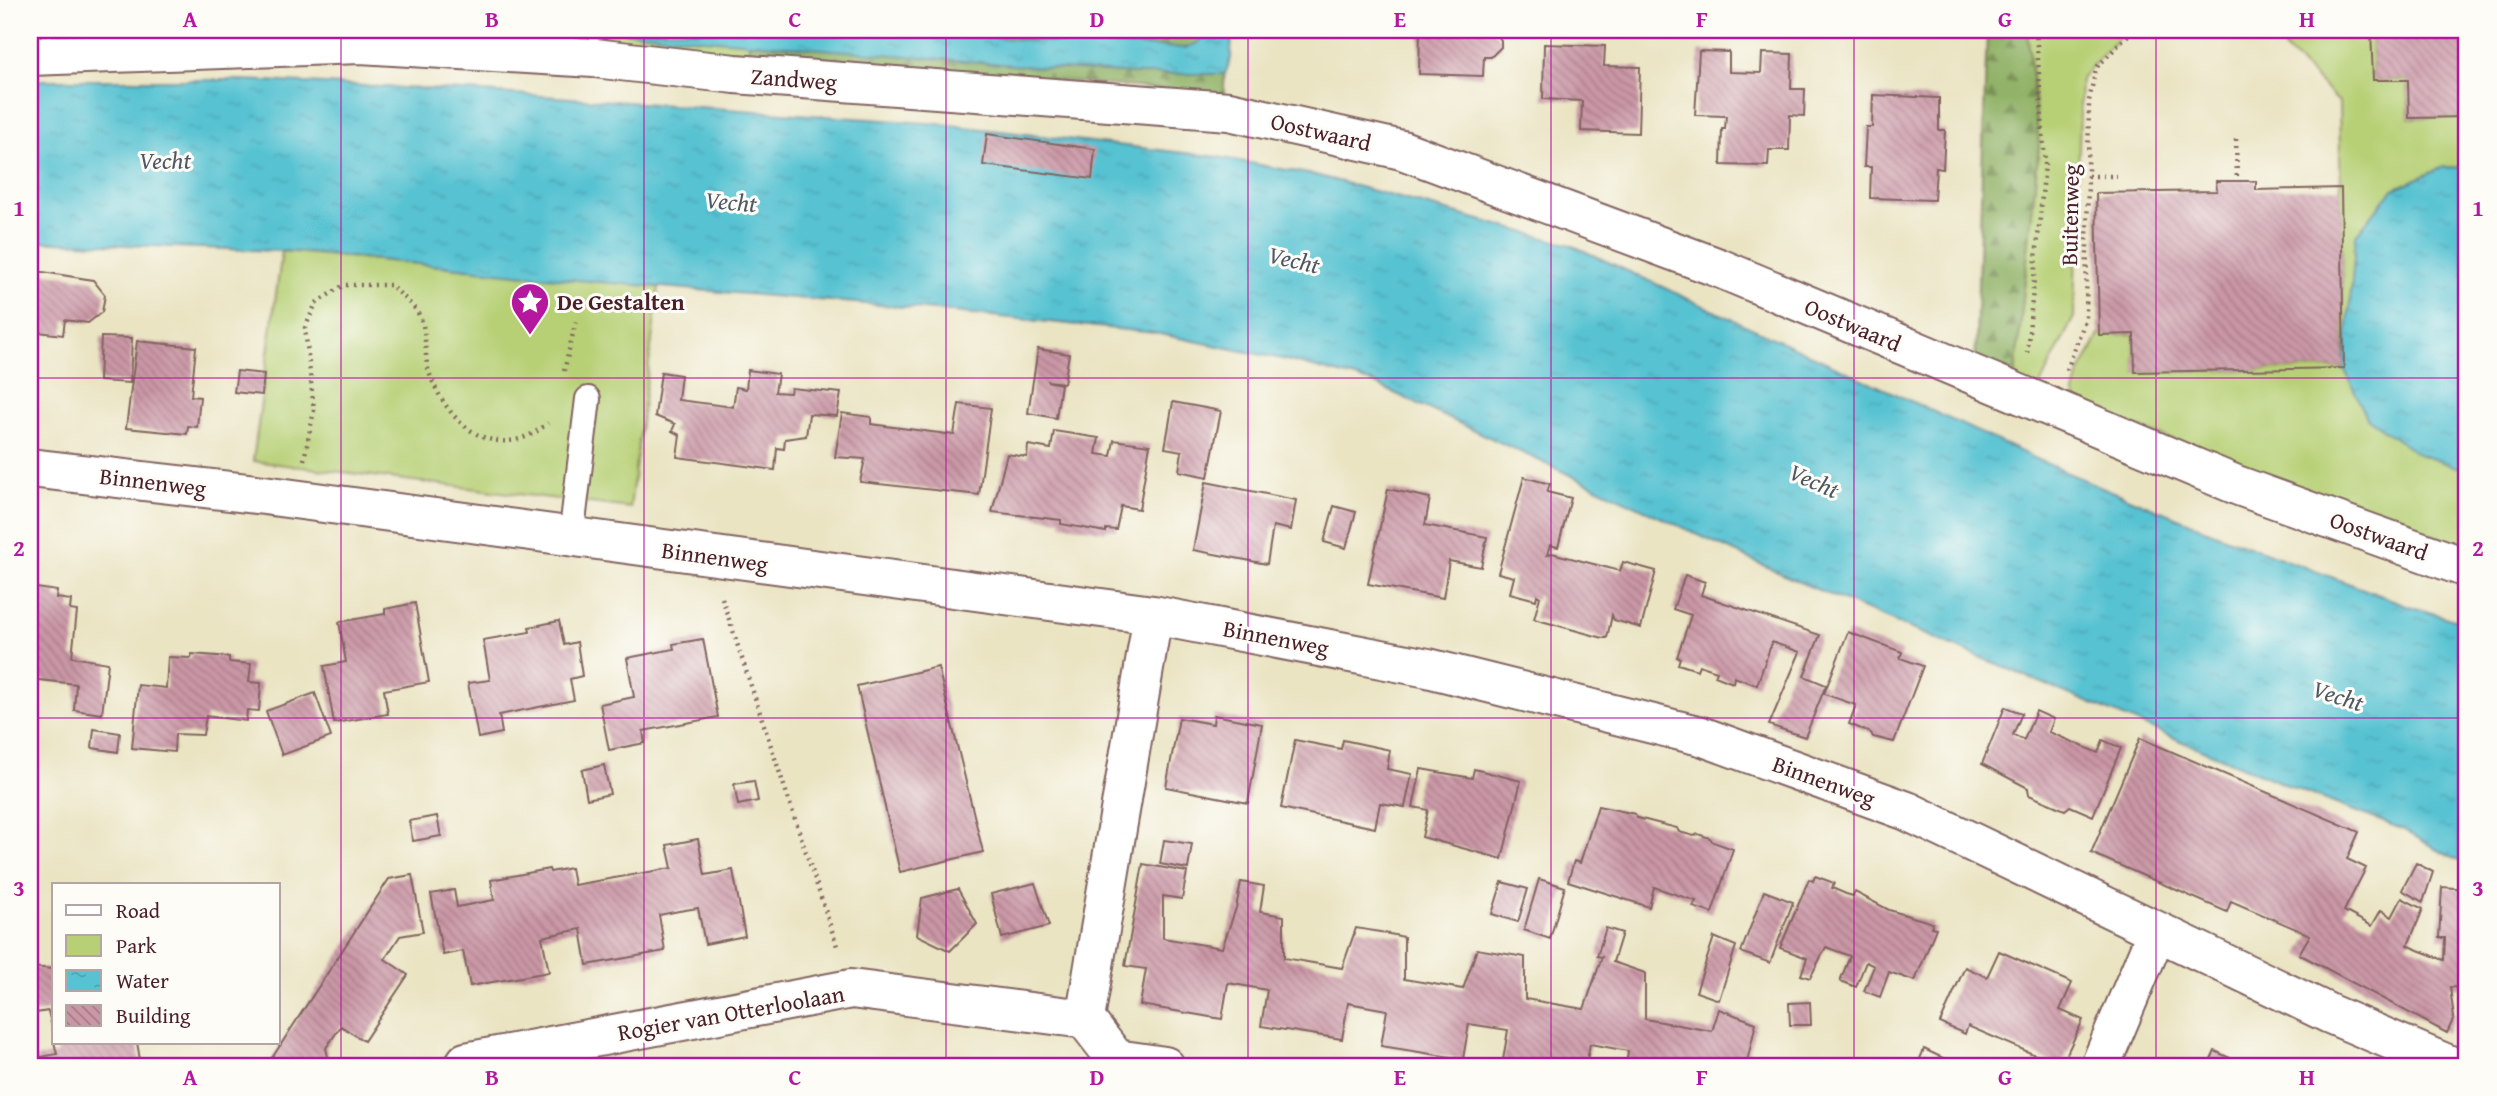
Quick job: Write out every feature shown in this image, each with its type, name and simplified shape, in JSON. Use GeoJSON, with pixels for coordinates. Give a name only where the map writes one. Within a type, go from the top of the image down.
{"type":"FeatureCollection","features":[{"type":"Feature","properties":{"kind":"street","name":"Zandweg"},"geometry":{"type":"LineString","coordinates":[[30,56],[360,37],[735,74],[1229,111]]}},
{"type":"Feature","properties":{"kind":"street","name":"Oostwaard"},"geometry":{"type":"LineString","coordinates":[[1229,111],[1402,150],[1719,268],[2239,486],[2467,568]]}},
{"type":"Feature","properties":{"kind":"street","name":"Binnenweg"},"geometry":{"type":"LineString","coordinates":[[30,468],[295,499],[1153,615],[1428,667],[1701,736],[1908,811],[2330,1014],[2452,1066]]}},
{"type":"Feature","properties":{"kind":"street"},"geometry":{"type":"LineString","coordinates":[[1153,615],[1085,1019],[1116,1059],[1165,1066]]}},
{"type":"Feature","properties":{"kind":"street"},"geometry":{"type":"LineString","coordinates":[[2100,1066],[2158,931]]}},
{"type":"Feature","properties":{"kind":"street","name":"Rogier van Otterloolaan"},"geometry":{"type":"LineString","coordinates":[[467,1066],[466,1062],[851,989],[1085,1019]]}},
{"type":"Feature","properties":{"kind":"lane"},"geometry":{"type":"LineString","coordinates":[[571,538],[588,399]]}},
{"type":"Feature","properties":{"kind":"path"},"geometry":{"type":"LineString","coordinates":[[2018,395],[2025,366],[2045,164],[2043,99],[2036,30]]}},
{"type":"Feature","properties":{"kind":"path","name":"Buitenweg"},"geometry":{"type":"LineString","coordinates":[[2053,410],[2086,318],[2089,101],[2096,68],[2133,30]]}},
{"type":"Feature","properties":{"kind":"path"},"geometry":{"type":"LineString","coordinates":[[2236,139],[2238,181]]}},
{"type":"Feature","properties":{"kind":"path"},"geometry":{"type":"LineString","coordinates":[[2088,176],[2117,176]]}},
{"type":"Feature","properties":{"kind":"path"},"geometry":{"type":"LineString","coordinates":[[295,499],[314,410],[305,328],[316,303],[344,285],[391,285],[420,316],[429,373],[446,407],[467,431],[499,442],[533,436],[550,422]]}},
{"type":"Feature","properties":{"kind":"path"},"geometry":{"type":"LineString","coordinates":[[564,373],[576,321]]}},
{"type":"Feature","properties":{"kind":"path"},"geometry":{"type":"LineString","coordinates":[[708,556],[851,989]]}},
{"type":"Feature","properties":{"kind":"green space"},"geometry":{"type":"Polygon","coordinates":[[[448,30],[754,30],[747,53],[448,30]]]}},
{"type":"Feature","properties":{"kind":"green space"},"geometry":{"type":"Polygon","coordinates":[[[754,30],[1225,30],[1224,95],[747,53],[754,30]]]}},
{"type":"Feature","properties":{"kind":"green space"},"geometry":{"type":"Polygon","coordinates":[[[1987,30],[2027,30],[2039,145],[2014,385],[1975,369],[1987,30]]]}},
{"type":"Feature","properties":{"kind":"green space"},"geometry":{"type":"Polygon","coordinates":[[[2027,30],[2126,30],[2081,78],[2074,317],[2036,393],[2014,385],[2039,145],[2027,30]]]}},
{"type":"Feature","properties":{"kind":"green space"},"geometry":{"type":"Polygon","coordinates":[[[2266,30],[2371,30],[2373,80],[2408,80],[2409,118],[2467,117],[2467,168],[2444,167],[2418,454],[2467,470],[2467,548],[2080,406],[2074,394],[2078,377],[2099,335],[2134,334],[2136,372],[2344,368],[2339,102],[2266,30]]]}},
{"type":"Feature","properties":{"kind":"green space"},"geometry":{"type":"Polygon","coordinates":[[[282,251],[659,287],[630,508],[253,461],[282,251]]]}},
{"type":"Feature","properties":{"kind":"water"},"geometry":{"type":"Polygon","coordinates":[[[597,30],[906,30],[1062,43],[1185,48],[1198,43],[1206,30],[1232,30],[1231,58],[1225,74],[1136,74],[597,30]]]}},
{"type":"Feature","properties":{"kind":"water","name":"Vecht"},"geometry":{"type":"Polygon","coordinates":[[[30,80],[243,80],[484,92],[941,124],[1218,157],[1319,176],[1571,245],[2065,472],[2227,538],[2409,606],[2467,624],[2467,861],[2452,858],[2402,829],[2294,788],[1797,581],[1371,382],[1282,359],[1155,333],[916,308],[576,280],[301,252],[30,241],[30,80]]]}},
{"type":"Feature","properties":{"kind":"water"},"geometry":{"type":"Polygon","coordinates":[[[2444,167],[2467,168],[2467,470],[2418,454],[2367,418],[2344,368],[2356,235],[2393,189],[2444,167]]]}},
{"type":"Feature","properties":{"kind":"building"},"geometry":{"type":"Polygon","coordinates":[[[1420,30],[1493,30],[1501,40],[1501,47],[1491,57],[1484,57],[1483,76],[1419,74],[1420,30]]]}},
{"type":"Feature","properties":{"kind":"building"},"geometry":{"type":"Polygon","coordinates":[[[2371,30],[2467,30],[2467,117],[2409,118],[2408,80],[2373,80],[2371,30]]]}},
{"type":"Feature","properties":{"kind":"building"},"geometry":{"type":"Polygon","coordinates":[[[1544,44],[1605,46],[1604,66],[1640,67],[1638,133],[1581,131],[1582,101],[1543,99],[1544,44]]]}},
{"type":"Feature","properties":{"kind":"building"},"geometry":{"type":"Polygon","coordinates":[[[1699,51],[1729,52],[1729,72],[1761,73],[1762,53],[1792,54],[1791,89],[1805,89],[1804,116],[1790,115],[1789,150],[1769,150],[1768,166],[1721,165],[1722,129],[1725,129],[1726,116],[1695,115],[1699,51]]]}},
{"type":"Feature","properties":{"kind":"building"},"geometry":{"type":"Polygon","coordinates":[[[1873,95],[1939,98],[1939,130],[1945,130],[1943,169],[1936,168],[1934,200],[1870,198],[1871,167],[1864,167],[1866,127],[1872,127],[1873,95]]]}},
{"type":"Feature","properties":{"kind":"building"},"geometry":{"type":"Polygon","coordinates":[[[987,134],[1095,149],[1092,179],[983,165],[987,134]]]}},
{"type":"Feature","properties":{"kind":"building"},"geometry":{"type":"Polygon","coordinates":[[[2216,181],[2256,181],[2256,190],[2341,188],[2344,368],[2135,372],[2134,334],[2099,335],[2096,193],[2217,191],[2216,181]]]}},
{"type":"Feature","properties":{"kind":"building"},"geometry":{"type":"Polygon","coordinates":[[[30,270],[93,280],[105,295],[102,312],[88,323],[65,320],[63,335],[30,331],[30,270]]]}},
{"type":"Feature","properties":{"kind":"building"},"geometry":{"type":"Polygon","coordinates":[[[101,337],[132,338],[130,383],[99,381],[101,337]]]}},
{"type":"Feature","properties":{"kind":"building"},"geometry":{"type":"Polygon","coordinates":[[[137,341],[196,347],[191,396],[200,397],[197,427],[188,426],[187,434],[126,428],[137,341]]]}},
{"type":"Feature","properties":{"kind":"building"},"geometry":{"type":"Polygon","coordinates":[[[1038,349],[1069,354],[1064,383],[1047,381],[1061,384],[1056,418],[1028,413],[1038,349]]]}},
{"type":"Feature","properties":{"kind":"building"},"geometry":{"type":"Polygon","coordinates":[[[748,370],[778,374],[775,392],[790,393],[791,388],[841,393],[837,416],[809,414],[806,436],[785,439],[784,449],[777,448],[775,470],[677,457],[680,435],[672,431],[675,424],[655,416],[661,372],[681,375],[678,400],[733,407],[736,387],[746,389],[748,370]]]}},
{"type":"Feature","properties":{"kind":"building"},"geometry":{"type":"Polygon","coordinates":[[[237,371],[264,374],[262,395],[234,392],[237,371]]]}},
{"type":"Feature","properties":{"kind":"building"},"geometry":{"type":"Polygon","coordinates":[[[1173,402],[1221,411],[1208,477],[1179,471],[1182,451],[1165,448],[1173,402]]]}},
{"type":"Feature","properties":{"kind":"building"},"geometry":{"type":"Polygon","coordinates":[[[959,404],[991,408],[979,495],[860,482],[865,459],[835,457],[842,413],[871,417],[871,424],[954,435],[959,404]]]}},
{"type":"Feature","properties":{"kind":"building"},"geometry":{"type":"Polygon","coordinates":[[[1054,431],[1099,438],[1096,454],[1111,456],[1114,440],[1150,445],[1139,509],[1121,506],[1116,530],[1106,529],[1106,532],[1061,524],[1061,520],[992,512],[1007,454],[1027,457],[1028,445],[1051,449],[1054,431]]]}},
{"type":"Feature","properties":{"kind":"building"},"geometry":{"type":"Polygon","coordinates":[[[1524,477],[1550,484],[1547,492],[1571,498],[1558,547],[1550,545],[1547,555],[1552,553],[1620,571],[1623,562],[1656,571],[1641,628],[1614,620],[1612,615],[1607,638],[1603,638],[1534,619],[1540,597],[1537,595],[1536,600],[1510,593],[1514,577],[1498,573],[1524,477]]]}},
{"type":"Feature","properties":{"kind":"building"},"geometry":{"type":"Polygon","coordinates":[[[1206,482],[1296,500],[1291,530],[1273,526],[1267,564],[1193,550],[1206,482]]]}},
{"type":"Feature","properties":{"kind":"building"},"geometry":{"type":"Polygon","coordinates":[[[1388,489],[1430,498],[1425,525],[1487,537],[1481,567],[1449,561],[1443,598],[1368,584],[1388,489]]]}},
{"type":"Feature","properties":{"kind":"building"},"geometry":{"type":"Polygon","coordinates":[[[1334,506],[1356,512],[1346,548],[1324,542],[1334,506]]]}},
{"type":"Feature","properties":{"kind":"building"},"geometry":{"type":"Polygon","coordinates":[[[1685,575],[1705,582],[1701,595],[1820,635],[1804,676],[1826,685],[1805,737],[1769,725],[1800,652],[1772,642],[1757,685],[1734,677],[1733,683],[1715,676],[1717,671],[1699,665],[1697,670],[1678,664],[1680,658],[1677,657],[1691,615],[1673,609],[1685,575]]]}},
{"type":"Feature","properties":{"kind":"building"},"geometry":{"type":"Polygon","coordinates":[[[30,587],[57,591],[56,598],[71,600],[70,610],[77,611],[72,657],[108,663],[102,714],[74,710],[76,684],[30,679],[30,587]]]}},
{"type":"Feature","properties":{"kind":"building"},"geometry":{"type":"Polygon","coordinates":[[[415,603],[429,682],[384,690],[388,714],[334,723],[324,666],[346,662],[339,622],[385,614],[385,609],[415,603]]]}},
{"type":"Feature","properties":{"kind":"building"},"geometry":{"type":"Polygon","coordinates":[[[559,621],[564,645],[577,642],[582,676],[570,679],[574,700],[499,715],[502,733],[478,738],[468,683],[490,680],[483,640],[530,632],[529,627],[559,621]]]}},
{"type":"Feature","properties":{"kind":"building"},"geometry":{"type":"Polygon","coordinates":[[[1848,632],[1902,652],[1900,658],[1923,666],[1894,742],[1873,737],[1871,733],[1849,724],[1856,705],[1824,694],[1848,632]]]}},
{"type":"Feature","properties":{"kind":"building"},"geometry":{"type":"Polygon","coordinates":[[[703,639],[718,717],[643,731],[645,743],[609,750],[600,704],[634,697],[627,658],[674,649],[673,644],[703,639]]]}},
{"type":"Feature","properties":{"kind":"building"},"geometry":{"type":"Polygon","coordinates":[[[192,654],[229,657],[229,662],[251,664],[249,682],[261,683],[259,711],[247,710],[246,721],[206,716],[203,735],[175,734],[174,752],[132,748],[138,685],[166,688],[168,657],[191,658],[192,654]]]}},
{"type":"Feature","properties":{"kind":"building"},"geometry":{"type":"Polygon","coordinates":[[[938,667],[983,852],[900,872],[857,686],[938,667]]]}},
{"type":"Feature","properties":{"kind":"building"},"geometry":{"type":"Polygon","coordinates":[[[315,693],[331,737],[282,755],[266,711],[315,693]]]}},
{"type":"Feature","properties":{"kind":"building"},"geometry":{"type":"Polygon","coordinates":[[[2005,707],[2022,713],[2013,735],[2024,740],[2036,711],[2054,719],[2049,732],[2098,753],[2103,740],[2121,748],[2093,816],[2070,806],[2065,810],[2029,795],[2028,788],[1982,764],[2005,707]]]}},
{"type":"Feature","properties":{"kind":"building"},"geometry":{"type":"Polygon","coordinates":[[[1214,715],[1262,724],[1248,803],[1166,787],[1179,718],[1213,724],[1214,715]]]}},
{"type":"Feature","properties":{"kind":"building"},"geometry":{"type":"Polygon","coordinates":[[[94,729],[120,733],[118,752],[92,748],[94,729]]]}},
{"type":"Feature","properties":{"kind":"building"},"geometry":{"type":"Polygon","coordinates":[[[2140,738],[2359,832],[2347,859],[2366,868],[2344,911],[2372,926],[2381,910],[2392,917],[2402,898],[2423,909],[2408,945],[2418,950],[2444,960],[2445,938],[2439,938],[2442,887],[2467,889],[2467,988],[2450,987],[2454,1018],[2447,1033],[2299,954],[2310,935],[2231,901],[2227,912],[2091,853],[2140,738]]]}},
{"type":"Feature","properties":{"kind":"building"},"geometry":{"type":"Polygon","coordinates":[[[1295,740],[1341,749],[1343,740],[1390,750],[1387,769],[1412,774],[1405,807],[1380,803],[1375,828],[1281,808],[1295,740]]]}},
{"type":"Feature","properties":{"kind":"building"},"geometry":{"type":"Polygon","coordinates":[[[604,765],[610,794],[587,799],[582,770],[604,765]]]}},
{"type":"Feature","properties":{"kind":"building"},"geometry":{"type":"Polygon","coordinates":[[[1421,769],[1472,778],[1474,769],[1521,781],[1502,859],[1422,837],[1428,810],[1413,807],[1421,769]]]}},
{"type":"Feature","properties":{"kind":"building"},"geometry":{"type":"Polygon","coordinates":[[[754,781],[758,801],[738,805],[734,784],[754,781]]]}},
{"type":"Feature","properties":{"kind":"building"},"geometry":{"type":"Polygon","coordinates":[[[1598,806],[1635,814],[1638,818],[1677,828],[1679,832],[1694,836],[1698,834],[1733,849],[1712,913],[1693,907],[1696,901],[1654,887],[1649,907],[1568,881],[1574,861],[1580,863],[1598,806]]]}},
{"type":"Feature","properties":{"kind":"building"},"geometry":{"type":"Polygon","coordinates":[[[437,816],[441,836],[413,841],[409,821],[437,816]]]}},
{"type":"Feature","properties":{"kind":"building"},"geometry":{"type":"Polygon","coordinates":[[[698,839],[705,875],[733,870],[745,936],[705,944],[698,908],[679,911],[659,915],[665,951],[587,965],[581,929],[542,937],[549,972],[470,986],[463,951],[443,955],[431,894],[454,890],[457,907],[494,900],[491,880],[549,869],[550,872],[571,868],[574,885],[672,868],[667,845],[698,839]]]}},
{"type":"Feature","properties":{"kind":"building"},"geometry":{"type":"Polygon","coordinates":[[[1164,840],[1192,844],[1188,869],[1160,864],[1164,840]]]}},
{"type":"Feature","properties":{"kind":"building"},"geometry":{"type":"Polygon","coordinates":[[[2416,863],[2433,872],[2423,902],[2402,890],[2416,863]]]}},
{"type":"Feature","properties":{"kind":"building"},"geometry":{"type":"Polygon","coordinates":[[[1143,864],[1187,872],[1182,899],[1163,896],[1163,938],[1222,948],[1236,908],[1241,882],[1264,886],[1260,912],[1284,916],[1284,958],[1342,968],[1356,928],[1380,932],[1404,937],[1404,979],[1463,989],[1477,949],[1525,957],[1525,999],[1584,1009],[1602,957],[1597,956],[1606,928],[1622,933],[1613,962],[1645,973],[1645,1019],[1712,1031],[1719,1009],[1756,1023],[1746,1066],[1626,1066],[1628,1051],[1590,1044],[1586,1066],[1502,1066],[1508,1030],[1469,1024],[1463,1059],[1381,1046],[1387,1010],[1348,1003],[1342,1039],[1261,1026],[1267,990],[1228,983],[1222,1019],[1140,1005],[1146,969],[1125,966],[1143,864]]]}},
{"type":"Feature","properties":{"kind":"building"},"geometry":{"type":"Polygon","coordinates":[[[412,875],[423,932],[400,936],[385,959],[408,975],[364,1041],[341,1026],[326,1048],[330,1066],[271,1066],[270,1061],[389,879],[412,875]]]}},
{"type":"Feature","properties":{"kind":"building"},"geometry":{"type":"Polygon","coordinates":[[[1815,876],[1834,883],[1832,888],[1846,894],[1853,896],[1855,892],[1889,910],[1933,923],[1931,927],[1936,928],[1915,981],[1889,972],[1880,997],[1864,991],[1874,966],[1866,962],[1856,987],[1840,981],[1850,956],[1826,947],[1810,978],[1801,975],[1807,958],[1780,948],[1809,879],[1813,881],[1815,876]]]}},
{"type":"Feature","properties":{"kind":"building"},"geometry":{"type":"Polygon","coordinates":[[[1539,879],[1565,887],[1550,939],[1524,930],[1539,879]]]}},
{"type":"Feature","properties":{"kind":"building"},"geometry":{"type":"Polygon","coordinates":[[[1502,882],[1528,889],[1518,922],[1492,914],[1502,882]]]}},
{"type":"Feature","properties":{"kind":"building"},"geometry":{"type":"Polygon","coordinates":[[[1035,883],[1049,926],[1002,938],[991,894],[1035,883]]]}},
{"type":"Feature","properties":{"kind":"building"},"geometry":{"type":"Polygon","coordinates":[[[958,889],[977,924],[950,951],[917,935],[922,898],[958,889]]]}},
{"type":"Feature","properties":{"kind":"building"},"geometry":{"type":"Polygon","coordinates":[[[1764,891],[1793,902],[1770,963],[1741,952],[1764,891]]]}},
{"type":"Feature","properties":{"kind":"building"},"geometry":{"type":"Polygon","coordinates":[[[1714,937],[1736,946],[1719,1000],[1696,992],[1714,937]]]}},
{"type":"Feature","properties":{"kind":"building"},"geometry":{"type":"Polygon","coordinates":[[[1999,951],[2072,983],[2060,1010],[2083,1020],[2061,1066],[1968,1026],[1965,1034],[1940,1023],[1965,967],[1987,977],[1999,951]]]}},
{"type":"Feature","properties":{"kind":"building"},"geometry":{"type":"Polygon","coordinates":[[[30,967],[52,969],[52,1028],[48,1011],[30,1014],[30,967]]]}},
{"type":"Feature","properties":{"kind":"building"},"geometry":{"type":"Polygon","coordinates":[[[1810,1002],[1811,1025],[1790,1025],[1789,1003],[1810,1002]]]}},
{"type":"Feature","properties":{"kind":"building"},"geometry":{"type":"Polygon","coordinates":[[[54,1044],[137,1044],[141,1066],[30,1066],[30,1059],[57,1054],[54,1044]]]}},
{"type":"Feature","properties":{"kind":"building"},"geometry":{"type":"Polygon","coordinates":[[[1924,1049],[1947,1060],[1944,1066],[1917,1066],[1924,1049]]]}},
{"type":"Feature","properties":{"kind":"building"},"geometry":{"type":"Polygon","coordinates":[[[2215,1051],[2234,1060],[2231,1066],[2208,1066],[2215,1051]]]}},
{"type":"Feature","properties":{"kind":"place","name":"De Gestalten"},"geometry":{"type":"Point","coordinates":[530,336]}}]}
